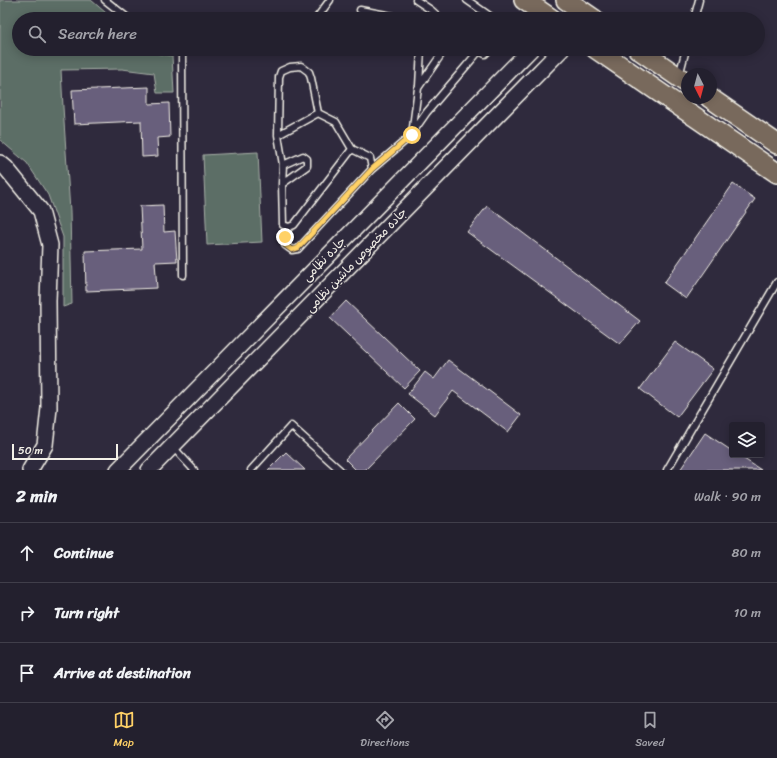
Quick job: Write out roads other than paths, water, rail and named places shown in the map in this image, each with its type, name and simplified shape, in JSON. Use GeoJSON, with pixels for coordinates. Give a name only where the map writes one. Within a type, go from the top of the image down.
{"type":"FeatureCollection","features":[{"type":"Feature","properties":{"kind":"main road"},"geometry":{"type":"LineString","coordinates":[[524,0],[542,12]]}},
{"type":"Feature","properties":{"kind":"main road"},"geometry":{"type":"LineString","coordinates":[[566,0],[584,12]]}},
{"type":"Feature","properties":{"kind":"main road"},"geometry":{"type":"LineString","coordinates":[[606,56],[777,173]]}},
{"type":"Feature","properties":{"kind":"main road"},"geometry":{"type":"LineString","coordinates":[[648,56],[681,79]]}},
{"type":"Feature","properties":{"kind":"main road"},"geometry":{"type":"LineString","coordinates":[[717,103],[777,144]]}},
{"type":"Feature","properties":{"kind":"street","name":"جاده نظامی"},"geometry":{"type":"LineString","coordinates":[[118,470],[524,56]]}},
{"type":"Feature","properties":{"kind":"street","name":"جاده مخصوص ماشین نظامی"},"geometry":{"type":"LineString","coordinates":[[149,470],[555,56]]}},
{"type":"Feature","properties":{"kind":"street"},"geometry":{"type":"LineString","coordinates":[[0,162],[41,211],[50,245],[48,301],[49,408],[45,445],[30,470]]}},
{"type":"Feature","properties":{"kind":"lane"},"geometry":{"type":"LineString","coordinates":[[105,0],[120,12]]}},
{"type":"Feature","properties":{"kind":"lane"},"geometry":{"type":"LineString","coordinates":[[321,12],[330,0]]}},
{"type":"Feature","properties":{"kind":"lane"},"geometry":{"type":"LineString","coordinates":[[416,0],[433,12]]}},
{"type":"Feature","properties":{"kind":"lane"},"geometry":{"type":"LineString","coordinates":[[467,0],[484,12]]}},
{"type":"Feature","properties":{"kind":"lane"},"geometry":{"type":"LineString","coordinates":[[696,12],[699,0]]}},
{"type":"Feature","properties":{"kind":"lane"},"geometry":{"type":"LineString","coordinates":[[360,10],[371,12]]}},
{"type":"Feature","properties":{"kind":"lane"},"geometry":{"type":"LineString","coordinates":[[182,56],[183,275]]}},
{"type":"Feature","properties":{"kind":"lane"},"geometry":{"type":"LineString","coordinates":[[412,135],[420,56]]}},
{"type":"Feature","properties":{"kind":"lane"},"geometry":{"type":"LineString","coordinates":[[418,88],[440,56]]}},
{"type":"Feature","properties":{"kind":"lane"},"geometry":{"type":"LineString","coordinates":[[289,227],[285,237],[285,245],[292,250],[298,248],[372,169],[412,135],[427,112],[473,56]]}},
{"type":"Feature","properties":{"kind":"lane"},"geometry":{"type":"LineString","coordinates":[[684,68],[685,56]]}},
{"type":"Feature","properties":{"kind":"lane"},"geometry":{"type":"LineString","coordinates":[[318,113],[309,72],[301,66],[281,70],[279,77],[278,135],[283,165],[283,225],[289,227],[294,225],[352,149]]}},
{"type":"Feature","properties":{"kind":"lane"},"geometry":{"type":"LineString","coordinates":[[318,113],[336,122],[352,149],[370,158],[372,169]]}},
{"type":"Feature","properties":{"kind":"lane"},"geometry":{"type":"LineString","coordinates":[[278,135],[318,113]]}},
{"type":"Feature","properties":{"kind":"lane"},"geometry":{"type":"LineString","coordinates":[[282,184],[307,166],[307,159],[303,156],[283,165]]}},
{"type":"Feature","properties":{"kind":"lane"},"geometry":{"type":"LineString","coordinates":[[667,470],[777,282]]}},
{"type":"Feature","properties":{"kind":"lane"},"geometry":{"type":"LineString","coordinates":[[252,470],[291,426],[340,470]]}},
{"type":"Feature","properties":{"kind":"lane"},"geometry":{"type":"LineString","coordinates":[[172,446],[194,470]]}}]}
